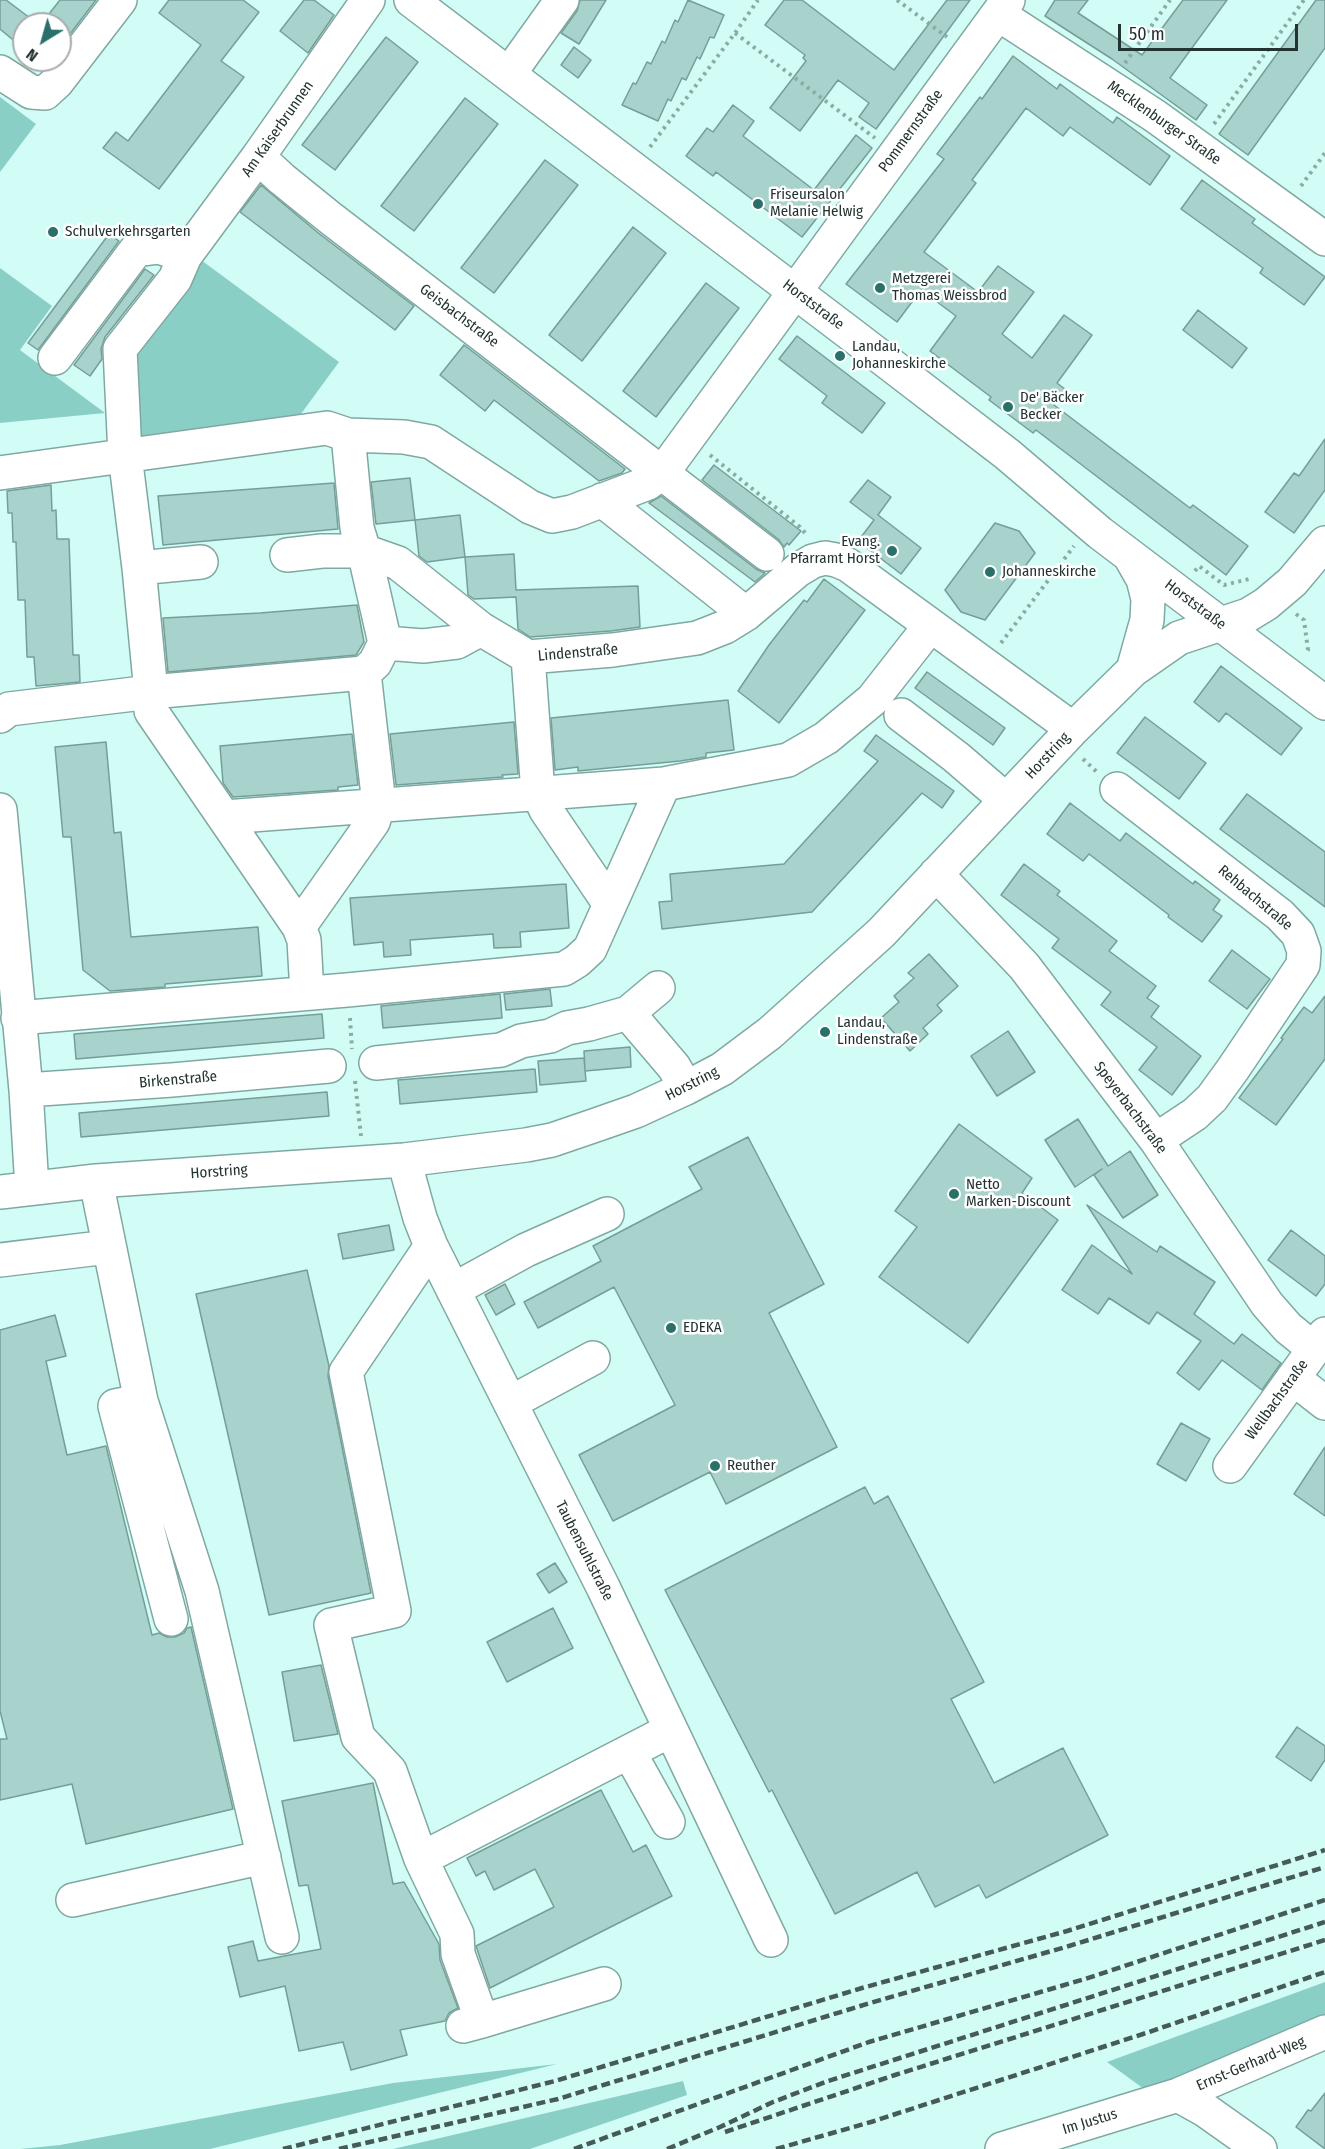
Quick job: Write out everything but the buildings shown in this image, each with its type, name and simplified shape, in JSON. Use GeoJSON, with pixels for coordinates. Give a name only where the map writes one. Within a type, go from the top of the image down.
{"type":"FeatureCollection","features":[{"type":"Feature","properties":{"kind":"street"},"geometry":{"type":"LineString","coordinates":[[0,72],[31,92],[45,93],[57,82],[120,0]]}},
{"type":"Feature","properties":{"kind":"street","name":"Am Kaiserbrunnen"},"geometry":{"type":"LineString","coordinates":[[299,927],[151,711],[139,568],[125,455],[120,349],[175,279],[185,256],[258,157],[368,0]]}},
{"type":"Feature","properties":{"kind":"street","name":"Horststraße"},"geometry":{"type":"LineString","coordinates":[[411,0],[1007,454],[1083,519],[1220,625],[1325,702]]}},
{"type":"Feature","properties":{"kind":"street"},"geometry":{"type":"LineString","coordinates":[[509,74],[562,0]]}},
{"type":"Feature","properties":{"kind":"street","name":"Pommernstraße"},"geometry":{"type":"LineString","coordinates":[[794,291],[1003,7]]}},
{"type":"Feature","properties":{"kind":"street","name":"Mecklenburger Straße"},"geometry":{"type":"LineString","coordinates":[[1003,7],[1109,86],[1198,146],[1325,239]]}},
{"type":"Feature","properties":{"kind":"street","name":"Geisbachstraße"},"geometry":{"type":"LineString","coordinates":[[258,157],[329,217],[656,477],[767,554]]}},
{"type":"Feature","properties":{"kind":"street"},"geometry":{"type":"LineString","coordinates":[[55,358],[136,250],[159,247],[185,256]]}},
{"type":"Feature","properties":{"kind":"street"},"geometry":{"type":"LineString","coordinates":[[0,473],[327,428],[348,435],[404,437],[431,441],[530,507],[552,516],[572,512],[656,477],[689,437],[794,291]]}},
{"type":"Feature","properties":{"kind":"street"},"geometry":{"type":"LineString","coordinates":[[0,716],[9,709],[151,692],[364,674],[375,663],[385,643],[357,528],[348,435]]}},
{"type":"Feature","properties":{"kind":"street"},"geometry":{"type":"LineString","coordinates":[[602,500],[746,614]]}},
{"type":"Feature","properties":{"kind":"street","name":"Horstring"},"geometry":{"type":"LineString","coordinates":[[0,1192],[96,1181],[404,1160],[526,1145],[552,1140],[636,1111],[686,1088],[722,1069],[795,1013],[881,933],[1067,735],[1133,670],[1179,638],[1248,615],[1266,604],[1292,582],[1325,543]]}},
{"type":"Feature","properties":{"kind":"street"},"geometry":{"type":"LineString","coordinates":[[287,555],[364,551]]}},
{"type":"Feature","properties":{"kind":"street","name":"Lindenstraße"},"geometry":{"type":"LineString","coordinates":[[364,551],[398,562],[482,629],[528,657],[635,647],[697,638],[725,627],[746,614],[798,570],[813,561],[825,558]]}},
{"type":"Feature","properties":{"kind":"street"},"geometry":{"type":"LineString","coordinates":[[1130,555],[1143,579],[1148,599],[1147,620],[1133,670]]}},
{"type":"Feature","properties":{"kind":"street"},"geometry":{"type":"LineString","coordinates":[[825,558],[848,565],[930,626],[1067,735]]}},
{"type":"Feature","properties":{"kind":"street"},"geometry":{"type":"LineString","coordinates":[[139,568],[201,562]]}},
{"type":"Feature","properties":{"kind":"street"},"geometry":{"type":"LineString","coordinates":[[225,817],[664,784],[788,760],[826,738],[872,700],[930,626]]}},
{"type":"Feature","properties":{"kind":"street"},"geometry":{"type":"LineString","coordinates":[[385,643],[423,646],[457,642],[482,629]]}},
{"type":"Feature","properties":{"kind":"street"},"geometry":{"type":"LineString","coordinates":[[528,657],[538,793],[546,810],[609,903]]}},
{"type":"Feature","properties":{"kind":"street"},"geometry":{"type":"LineString","coordinates":[[307,993],[304,940],[299,927],[373,822],[379,804],[364,674]]}},
{"type":"Feature","properties":{"kind":"street"},"geometry":{"type":"LineString","coordinates":[[901,715],[956,757],[1006,800]]}},
{"type":"Feature","properties":{"kind":"street"},"geometry":{"type":"LineString","coordinates":[[18,1018],[564,969],[590,949],[664,784]]}},
{"type":"Feature","properties":{"kind":"street","name":"Rehbachstraße"},"geometry":{"type":"LineString","coordinates":[[1117,789],[1280,915],[1298,934],[1304,951],[1303,965],[1212,1098],[1194,1114],[1155,1140]]}},
{"type":"Feature","properties":{"kind":"street"},"geometry":{"type":"LineString","coordinates":[[0,810],[18,1018],[17,1100],[32,1188]]}},
{"type":"Feature","properties":{"kind":"street","name":"Speyerbachstraße"},"geometry":{"type":"LineString","coordinates":[[936,874],[1024,966],[1155,1140],[1267,1304],[1288,1328],[1319,1342]]}},
{"type":"Feature","properties":{"kind":"street"},"geometry":{"type":"LineString","coordinates":[[376,1063],[501,1050],[521,1041],[549,1036],[567,1028],[628,1013],[658,988]]}},
{"type":"Feature","properties":{"kind":"street"},"geometry":{"type":"LineString","coordinates":[[628,1013],[674,1067],[686,1088]]}},
{"type":"Feature","properties":{"kind":"street","name":"Birkenstraße"},"geometry":{"type":"LineString","coordinates":[[17,1100],[162,1081],[329,1066]]}},
{"type":"Feature","properties":{"kind":"street","name":"Taubensuhlstraße"},"geometry":{"type":"LineString","coordinates":[[404,1160],[420,1218],[431,1246],[603,1587],[771,1940]]}},
{"type":"Feature","properties":{"kind":"street"},"geometry":{"type":"LineString","coordinates":[[96,1181],[141,1401],[202,1591],[282,1937]]}},
{"type":"Feature","properties":{"kind":"street"},"geometry":{"type":"LineString","coordinates":[[453,1290],[526,1250],[607,1214]]}},
{"type":"Feature","properties":{"kind":"street"},"geometry":{"type":"LineString","coordinates":[[0,1260],[108,1246]]}},
{"type":"Feature","properties":{"kind":"street"},"geometry":{"type":"LineString","coordinates":[[431,1246],[346,1372],[394,1611],[331,1625],[358,1737],[390,1771],[421,1859],[457,1934],[458,1954],[472,2024],[604,1984]]}},
{"type":"Feature","properties":{"kind":"street","name":"Wellbachstraße"},"geometry":{"type":"LineString","coordinates":[[1230,1466],[1319,1342]]}},
{"type":"Feature","properties":{"kind":"street"},"geometry":{"type":"LineString","coordinates":[[510,1403],[593,1358]]}},
{"type":"Feature","properties":{"kind":"street"},"geometry":{"type":"LineString","coordinates":[[1293,1378],[1325,1402]]}},
{"type":"Feature","properties":{"kind":"street"},"geometry":{"type":"LineString","coordinates":[[141,1401],[115,1406],[171,1619]]}},
{"type":"Feature","properties":{"kind":"street"},"geometry":{"type":"LineString","coordinates":[[421,1859],[671,1730]]}},
{"type":"Feature","properties":{"kind":"street"},"geometry":{"type":"LineString","coordinates":[[629,1752],[668,1822]]}},
{"type":"Feature","properties":{"kind":"street"},"geometry":{"type":"LineString","coordinates":[[73,1900],[264,1857]]}},
{"type":"Feature","properties":{"kind":"street","name":"Ernst-Gerhard-Weg"},"geometry":{"type":"LineString","coordinates":[[1178,2096],[1325,2032]]}},
{"type":"Feature","properties":{"kind":"street"},"geometry":{"type":"LineString","coordinates":[[1178,2096],[1205,2109],[1260,2149]]}},
{"type":"Feature","properties":{"kind":"street","name":"Im Justus"},"geometry":{"type":"LineString","coordinates":[[1002,2149],[1178,2096]]}},
{"type":"Feature","properties":{"kind":"path"},"geometry":{"type":"LineString","coordinates":[[633,169],[758,0]]}},
{"type":"Feature","properties":{"kind":"path"},"geometry":{"type":"LineString","coordinates":[[897,0],[969,53]]}},
{"type":"Feature","properties":{"kind":"path"},"geometry":{"type":"LineString","coordinates":[[1109,86],[1170,0]]}},
{"type":"Feature","properties":{"kind":"path"},"geometry":{"type":"LineString","coordinates":[[1198,146],[1304,0]]}},
{"type":"Feature","properties":{"kind":"path"},"geometry":{"type":"LineString","coordinates":[[735,33],[895,153]]}},
{"type":"Feature","properties":{"kind":"path"},"geometry":{"type":"LineString","coordinates":[[1284,209],[1325,153]]}},
{"type":"Feature","properties":{"kind":"path"},"geometry":{"type":"LineString","coordinates":[[689,437],[800,527],[825,558]]}},
{"type":"Feature","properties":{"kind":"path"},"geometry":{"type":"LineString","coordinates":[[1001,642],[1076,543]]}},
{"type":"Feature","properties":{"kind":"path"},"geometry":{"type":"LineString","coordinates":[[1067,735],[1117,789]]}},
{"type":"Feature","properties":{"kind":"shaded area"},"geometry":{"type":"Polygon","coordinates":[[[0,97],[36,124],[0,172],[0,97]]]}},
{"type":"Feature","properties":{"kind":"shaded area"},"geometry":{"type":"Polygon","coordinates":[[[201,260],[339,362],[298,418],[142,440],[132,353],[201,260]]]}},
{"type":"Feature","properties":{"kind":"shaded area"},"geometry":{"type":"Polygon","coordinates":[[[0,268],[52,306],[20,350],[105,413],[0,423],[0,268]]]}},
{"type":"Feature","properties":{"kind":"shaded area"},"geometry":{"type":"Polygon","coordinates":[[[1325,1982],[1325,2034],[1173,2110],[1107,2062],[1325,1982]]]}},
{"type":"Feature","properties":{"kind":"shaded area"},"geometry":{"type":"Polygon","coordinates":[[[557,2064],[210,2149],[20,2149],[60,2145],[393,2083],[557,2064]]]}},
{"type":"Feature","properties":{"kind":"shaded area"},"geometry":{"type":"Polygon","coordinates":[[[683,2081],[687,2095],[530,2149],[393,2149],[683,2081]]]}},
{"type":"Feature","properties":{"kind":"railway"},"geometry":{"type":"LineString","coordinates":[[283,2149],[555,2081],[862,1988],[1067,1931],[1325,1850]]}},
{"type":"Feature","properties":{"kind":"railway"},"geometry":{"type":"LineString","coordinates":[[339,2149],[558,2099],[1325,1867]]}},
{"type":"Feature","properties":{"kind":"railway"},"geometry":{"type":"LineString","coordinates":[[574,2149],[869,2042],[1085,1979],[1325,1900]]}},
{"type":"Feature","properties":{"kind":"railway"},"geometry":{"type":"LineString","coordinates":[[667,2149],[773,2102],[828,2081],[1325,1922]]}},
{"type":"Feature","properties":{"kind":"railway"},"geometry":{"type":"LineString","coordinates":[[725,2132],[895,2075],[1325,1940]]}},
{"type":"Feature","properties":{"kind":"railway"},"geometry":{"type":"LineString","coordinates":[[776,2149],[871,2122],[1325,1972]]}},
{"type":"Feature","properties":{"kind":"place","name":"Friseursalon Melanie Helwig"},"geometry":{"type":"Point","coordinates":[758,204]}},
{"type":"Feature","properties":{"kind":"place","name":"Schulverkehrsgarten"},"geometry":{"type":"Point","coordinates":[53,232]}},
{"type":"Feature","properties":{"kind":"place","name":"Metzgerei Thomas Weissbrod"},"geometry":{"type":"Point","coordinates":[880,288]}},
{"type":"Feature","properties":{"kind":"place","name":"Landau, Johanneskirche"},"geometry":{"type":"Point","coordinates":[840,356]}},
{"type":"Feature","properties":{"kind":"place","name":"De' Bäcker Becker"},"geometry":{"type":"Point","coordinates":[1008,407]}},
{"type":"Feature","properties":{"kind":"place","name":"Evang. Pfarramt Horst"},"geometry":{"type":"Point","coordinates":[892,551]}},
{"type":"Feature","properties":{"kind":"place","name":"Johanneskirche"},"geometry":{"type":"Point","coordinates":[990,572]}},
{"type":"Feature","properties":{"kind":"place","name":"Landau, Lindenstraße"},"geometry":{"type":"Point","coordinates":[825,1032]}},
{"type":"Feature","properties":{"kind":"place","name":"Netto Marken-Discount"},"geometry":{"type":"Point","coordinates":[954,1194]}},
{"type":"Feature","properties":{"kind":"place","name":"EDEKA"},"geometry":{"type":"Point","coordinates":[671,1328]}},
{"type":"Feature","properties":{"kind":"place","name":"Reuther"},"geometry":{"type":"Point","coordinates":[715,1466]}}]}
